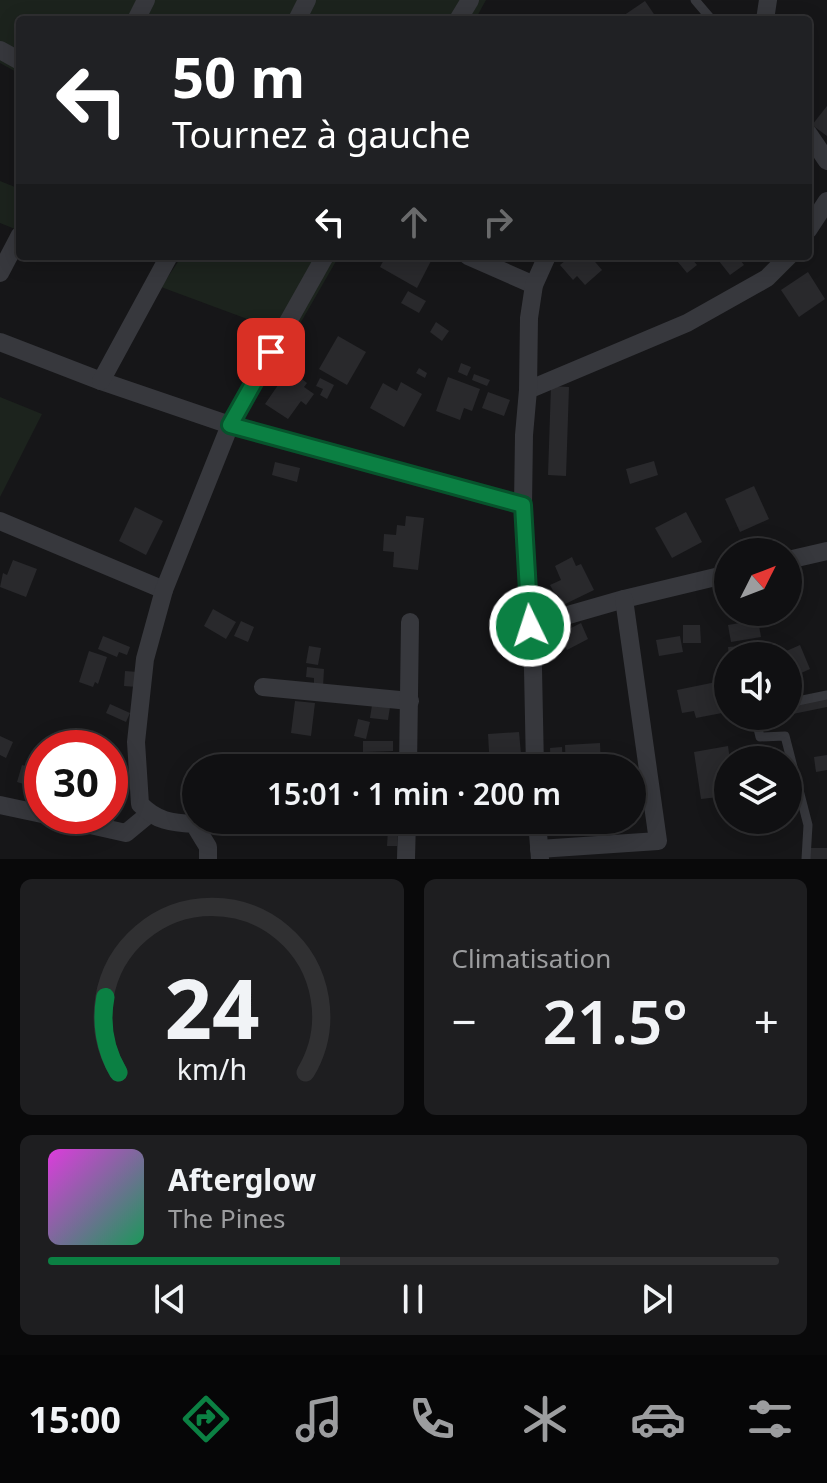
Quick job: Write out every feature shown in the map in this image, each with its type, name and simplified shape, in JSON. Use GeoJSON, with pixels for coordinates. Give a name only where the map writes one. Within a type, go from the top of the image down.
{"type":"FeatureCollection","features":[{"type":"Feature","properties":{"kind":"street"},"geometry":{"type":"LineString","coordinates":[[812,139],[827,161]]}},
{"type":"Feature","properties":{"kind":"street"},"geometry":{"type":"LineString","coordinates":[[812,224],[827,201]]}},
{"type":"Feature","properties":{"kind":"street"},"geometry":{"type":"LineString","coordinates":[[0,273],[16,243]]}},
{"type":"Feature","properties":{"kind":"street"},"geometry":{"type":"LineString","coordinates":[[101,381],[167,260]]}},
{"type":"Feature","properties":{"kind":"street"},"geometry":{"type":"LineString","coordinates":[[208,859],[208,847],[194,824],[168,823],[149,814],[140,804],[136,742],[145,659],[164,590],[230,425],[323,260]]}},
{"type":"Feature","properties":{"kind":"street"},"geometry":{"type":"LineString","coordinates":[[477,260],[534,285]]}},
{"type":"Feature","properties":{"kind":"street"},"geometry":{"type":"LineString","coordinates":[[535,754],[523,505],[529,318],[534,285],[545,260]]}},
{"type":"Feature","properties":{"kind":"street"},"geometry":{"type":"LineString","coordinates":[[528,390],[687,323],[767,278],[785,260]]}},
{"type":"Feature","properties":{"kind":"street"},"geometry":{"type":"LineString","coordinates":[[0,342],[101,381],[230,425],[523,505]]}},
{"type":"Feature","properties":{"kind":"street"},"geometry":{"type":"LineString","coordinates":[[0,521],[164,590]]}},
{"type":"Feature","properties":{"kind":"street"},"geometry":{"type":"LineString","coordinates":[[802,557],[827,551]]}},
{"type":"Feature","properties":{"kind":"street"},"geometry":{"type":"LineString","coordinates":[[530,626],[714,577]]}},
{"type":"Feature","properties":{"kind":"street"},"geometry":{"type":"LineString","coordinates":[[538,834],[540,854],[658,841],[624,599]]}},
{"type":"Feature","properties":{"kind":"street"},"geometry":{"type":"LineString","coordinates":[[408,754],[410,622]]}},
{"type":"Feature","properties":{"kind":"street"},"geometry":{"type":"LineString","coordinates":[[263,687],[410,701]]}},
{"type":"Feature","properties":{"kind":"street"},"geometry":{"type":"LineString","coordinates":[[0,805],[24,810]]}},
{"type":"Feature","properties":{"kind":"street"},"geometry":{"type":"LineString","coordinates":[[128,831],[149,814]]}},
{"type":"Feature","properties":{"kind":"street"},"geometry":{"type":"LineString","coordinates":[[406,859],[407,834]]}},
{"type":"Feature","properties":{"kind":"lane"},"geometry":{"type":"LineString","coordinates":[[695,0],[709,16]]}},
{"type":"Feature","properties":{"kind":"lane"},"geometry":{"type":"LineString","coordinates":[[802,700],[827,695]]}},
{"type":"Feature","properties":{"kind":"lane"},"geometry":{"type":"LineString","coordinates":[[758,730],[760,737],[785,736],[808,825],[806,859]]}},
{"type":"Feature","properties":{"kind":"shaded area"},"geometry":{"type":"Polygon","coordinates":[[[0,0],[486,0],[477,16],[16,16],[16,72],[0,63],[0,0]]]}},
{"type":"Feature","properties":{"kind":"shaded area"},"geometry":{"type":"Polygon","coordinates":[[[0,181],[16,187],[16,229],[0,223],[0,181]]]}},
{"type":"Feature","properties":{"kind":"shaded area"},"geometry":{"type":"Polygon","coordinates":[[[179,260],[337,260],[293,336],[161,287],[179,260]]]}},
{"type":"Feature","properties":{"kind":"shaded area"},"geometry":{"type":"Polygon","coordinates":[[[0,397],[42,414],[0,497],[0,397]]]}},
{"type":"Feature","properties":{"kind":"building"},"geometry":{"type":"Polygon","coordinates":[[[645,1],[655,16],[623,16],[645,1]]]}},
{"type":"Feature","properties":{"kind":"building"},"geometry":{"type":"Polygon","coordinates":[[[827,106],[827,136],[812,125],[827,106]]]}},
{"type":"Feature","properties":{"kind":"building"},"geometry":{"type":"Polygon","coordinates":[[[384,260],[431,260],[417,288],[380,267],[384,260]]]}},
{"type":"Feature","properties":{"kind":"building"},"geometry":{"type":"Polygon","coordinates":[[[566,260],[593,260],[602,270],[585,285],[577,276],[573,280],[560,265],[566,260]]]}},
{"type":"Feature","properties":{"kind":"building"},"geometry":{"type":"Polygon","coordinates":[[[676,260],[693,260],[697,265],[687,273],[676,260]]]}},
{"type":"Feature","properties":{"kind":"building"},"geometry":{"type":"Polygon","coordinates":[[[718,260],[740,260],[744,265],[730,275],[718,260]]]}},
{"type":"Feature","properties":{"kind":"building"},"geometry":{"type":"Polygon","coordinates":[[[808,272],[825,299],[799,317],[781,290],[808,272]]]}},
{"type":"Feature","properties":{"kind":"building"},"geometry":{"type":"Polygon","coordinates":[[[408,291],[426,301],[419,313],[401,303],[408,291]]]}},
{"type":"Feature","properties":{"kind":"building"},"geometry":{"type":"Polygon","coordinates":[[[436,322],[449,331],[442,341],[430,332],[436,322]]]}},
{"type":"Feature","properties":{"kind":"building"},"geometry":{"type":"Polygon","coordinates":[[[338,336],[366,352],[347,385],[319,369],[338,336]]]}},
{"type":"Feature","properties":{"kind":"building"},"geometry":{"type":"Polygon","coordinates":[[[461,363],[471,367],[467,376],[458,372],[461,363]]]}},
{"type":"Feature","properties":{"kind":"building"},"geometry":{"type":"Polygon","coordinates":[[[419,368],[427,373],[425,378],[416,373],[419,368]]]}},
{"type":"Feature","properties":{"kind":"building"},"geometry":{"type":"Polygon","coordinates":[[[474,374],[490,380],[487,386],[472,380],[474,374]]]}},
{"type":"Feature","properties":{"kind":"building"},"geometry":{"type":"Polygon","coordinates":[[[285,375],[295,381],[298,376],[307,383],[304,387],[314,394],[306,405],[301,401],[288,419],[265,404],[285,375]]]}},
{"type":"Feature","properties":{"kind":"building"},"geometry":{"type":"Polygon","coordinates":[[[448,377],[480,389],[472,411],[464,408],[460,420],[436,411],[448,377]]]}},
{"type":"Feature","properties":{"kind":"building"},"geometry":{"type":"Polygon","coordinates":[[[320,378],[334,385],[327,399],[320,395],[323,389],[316,386],[320,378]]]}},
{"type":"Feature","properties":{"kind":"building"},"geometry":{"type":"Polygon","coordinates":[[[401,382],[422,394],[404,427],[370,408],[383,383],[397,391],[401,382]]]}},
{"type":"Feature","properties":{"kind":"building"},"geometry":{"type":"Polygon","coordinates":[[[551,386],[569,387],[566,476],[548,475],[551,386]]]}},
{"type":"Feature","properties":{"kind":"building"},"geometry":{"type":"Polygon","coordinates":[[[488,392],[510,400],[504,416],[482,408],[488,392]]]}},
{"type":"Feature","properties":{"kind":"building"},"geometry":{"type":"Polygon","coordinates":[[[654,461],[658,475],[630,484],[626,469],[654,461]]]}},
{"type":"Feature","properties":{"kind":"building"},"geometry":{"type":"Polygon","coordinates":[[[275,462],[300,468],[297,482],[272,475],[275,462]]]}},
{"type":"Feature","properties":{"kind":"building"},"geometry":{"type":"Polygon","coordinates":[[[754,486],[769,519],[740,532],[725,499],[754,486]]]}},
{"type":"Feature","properties":{"kind":"building"},"geometry":{"type":"Polygon","coordinates":[[[135,507],[163,521],[146,555],[119,541],[135,507]]]}},
{"type":"Feature","properties":{"kind":"building"},"geometry":{"type":"Polygon","coordinates":[[[686,512],[702,542],[672,558],[655,528],[686,512]]]}},
{"type":"Feature","properties":{"kind":"building"},"geometry":{"type":"Polygon","coordinates":[[[406,516],[424,518],[418,570],[393,567],[394,552],[383,551],[384,534],[396,535],[397,525],[405,526],[406,516]]]}},
{"type":"Feature","properties":{"kind":"building"},"geometry":{"type":"Polygon","coordinates":[[[572,557],[576,566],[581,564],[594,590],[561,606],[550,585],[561,580],[555,566],[572,557]]]}},
{"type":"Feature","properties":{"kind":"building"},"geometry":{"type":"Polygon","coordinates":[[[13,560],[37,569],[26,597],[0,587],[3,573],[7,575],[13,560]]]}},
{"type":"Feature","properties":{"kind":"building"},"geometry":{"type":"Polygon","coordinates":[[[213,609],[236,622],[226,639],[204,626],[213,609]]]}},
{"type":"Feature","properties":{"kind":"building"},"geometry":{"type":"Polygon","coordinates":[[[241,621],[254,627],[248,642],[234,636],[241,621]]]}},
{"type":"Feature","properties":{"kind":"building"},"geometry":{"type":"Polygon","coordinates":[[[581,623],[588,639],[567,650],[559,634],[581,623]]]}},
{"type":"Feature","properties":{"kind":"building"},"geometry":{"type":"Polygon","coordinates":[[[683,625],[700,625],[701,643],[683,643],[683,625]]]}},
{"type":"Feature","properties":{"kind":"building"},"geometry":{"type":"Polygon","coordinates":[[[728,626],[759,626],[761,637],[731,642],[728,626]]]}},
{"type":"Feature","properties":{"kind":"building"},"geometry":{"type":"Polygon","coordinates":[[[103,636],[130,647],[127,655],[119,652],[117,657],[98,649],[103,636]]]}},
{"type":"Feature","properties":{"kind":"building"},"geometry":{"type":"Polygon","coordinates":[[[680,636],[683,652],[659,656],[656,640],[680,636]]]}},
{"type":"Feature","properties":{"kind":"building"},"geometry":{"type":"Polygon","coordinates":[[[309,646],[321,648],[318,665],[306,663],[309,646]]]}},
{"type":"Feature","properties":{"kind":"building"},"geometry":{"type":"Polygon","coordinates":[[[802,650],[810,669],[802,673],[802,650]]]}},
{"type":"Feature","properties":{"kind":"building"},"geometry":{"type":"Polygon","coordinates":[[[89,651],[107,657],[98,684],[95,682],[93,687],[79,682],[89,651]]]}},
{"type":"Feature","properties":{"kind":"building"},"geometry":{"type":"Polygon","coordinates":[[[307,667],[324,669],[323,687],[314,686],[314,678],[306,677],[307,667]]]}},
{"type":"Feature","properties":{"kind":"building"},"geometry":{"type":"Polygon","coordinates":[[[125,671],[138,672],[137,687],[124,686],[125,671]]]}},
{"type":"Feature","properties":{"kind":"building"},"geometry":{"type":"Polygon","coordinates":[[[714,682],[714,715],[696,718],[694,711],[682,713],[677,690],[714,682]]]}},
{"type":"Feature","properties":{"kind":"building"},"geometry":{"type":"Polygon","coordinates":[[[827,691],[827,707],[802,712],[802,696],[827,691]]]}},
{"type":"Feature","properties":{"kind":"building"},"geometry":{"type":"Polygon","coordinates":[[[295,701],[315,703],[311,736],[291,733],[295,701]]]}},
{"type":"Feature","properties":{"kind":"building"},"geometry":{"type":"Polygon","coordinates":[[[110,704],[130,713],[126,722],[106,713],[110,704]]]}},
{"type":"Feature","properties":{"kind":"building"},"geometry":{"type":"Polygon","coordinates":[[[372,705],[390,707],[388,720],[370,718],[372,705]]]}},
{"type":"Feature","properties":{"kind":"building"},"geometry":{"type":"Polygon","coordinates":[[[358,719],[370,722],[366,739],[354,736],[358,719]]]}},
{"type":"Feature","properties":{"kind":"building"},"geometry":{"type":"Polygon","coordinates":[[[519,732],[521,754],[489,754],[488,734],[519,732]]]}},
{"type":"Feature","properties":{"kind":"building"},"geometry":{"type":"Polygon","coordinates":[[[0,736],[13,742],[6,758],[0,755],[0,736]]]}},
{"type":"Feature","properties":{"kind":"building"},"geometry":{"type":"Polygon","coordinates":[[[363,741],[393,741],[393,751],[363,752],[363,741]]]}},
{"type":"Feature","properties":{"kind":"building"},"geometry":{"type":"Polygon","coordinates":[[[600,743],[600,754],[565,754],[565,745],[600,743]]]}},
{"type":"Feature","properties":{"kind":"building"},"geometry":{"type":"Polygon","coordinates":[[[562,747],[562,754],[550,754],[550,748],[562,747]]]}},
{"type":"Feature","properties":{"kind":"building"},"geometry":{"type":"Polygon","coordinates":[[[714,748],[714,798],[701,799],[694,752],[714,748]]]}},
{"type":"Feature","properties":{"kind":"building"},"geometry":{"type":"Polygon","coordinates":[[[827,755],[827,770],[816,772],[814,757],[827,755]]]}},
{"type":"Feature","properties":{"kind":"building"},"geometry":{"type":"Polygon","coordinates":[[[22,765],[24,766],[24,784],[17,782],[22,765]]]}},
{"type":"Feature","properties":{"kind":"building"},"geometry":{"type":"Polygon","coordinates":[[[388,834],[397,834],[397,846],[387,846],[388,834]]]}},
{"type":"Feature","properties":{"kind":"building"},"geometry":{"type":"Polygon","coordinates":[[[808,848],[827,848],[827,859],[808,859],[808,848]]]}},
{"type":"Feature","properties":{"kind":"route"},"geometry":{"type":"LineString","coordinates":[[271,352],[230,425],[523,505],[530,626]]}}]}
